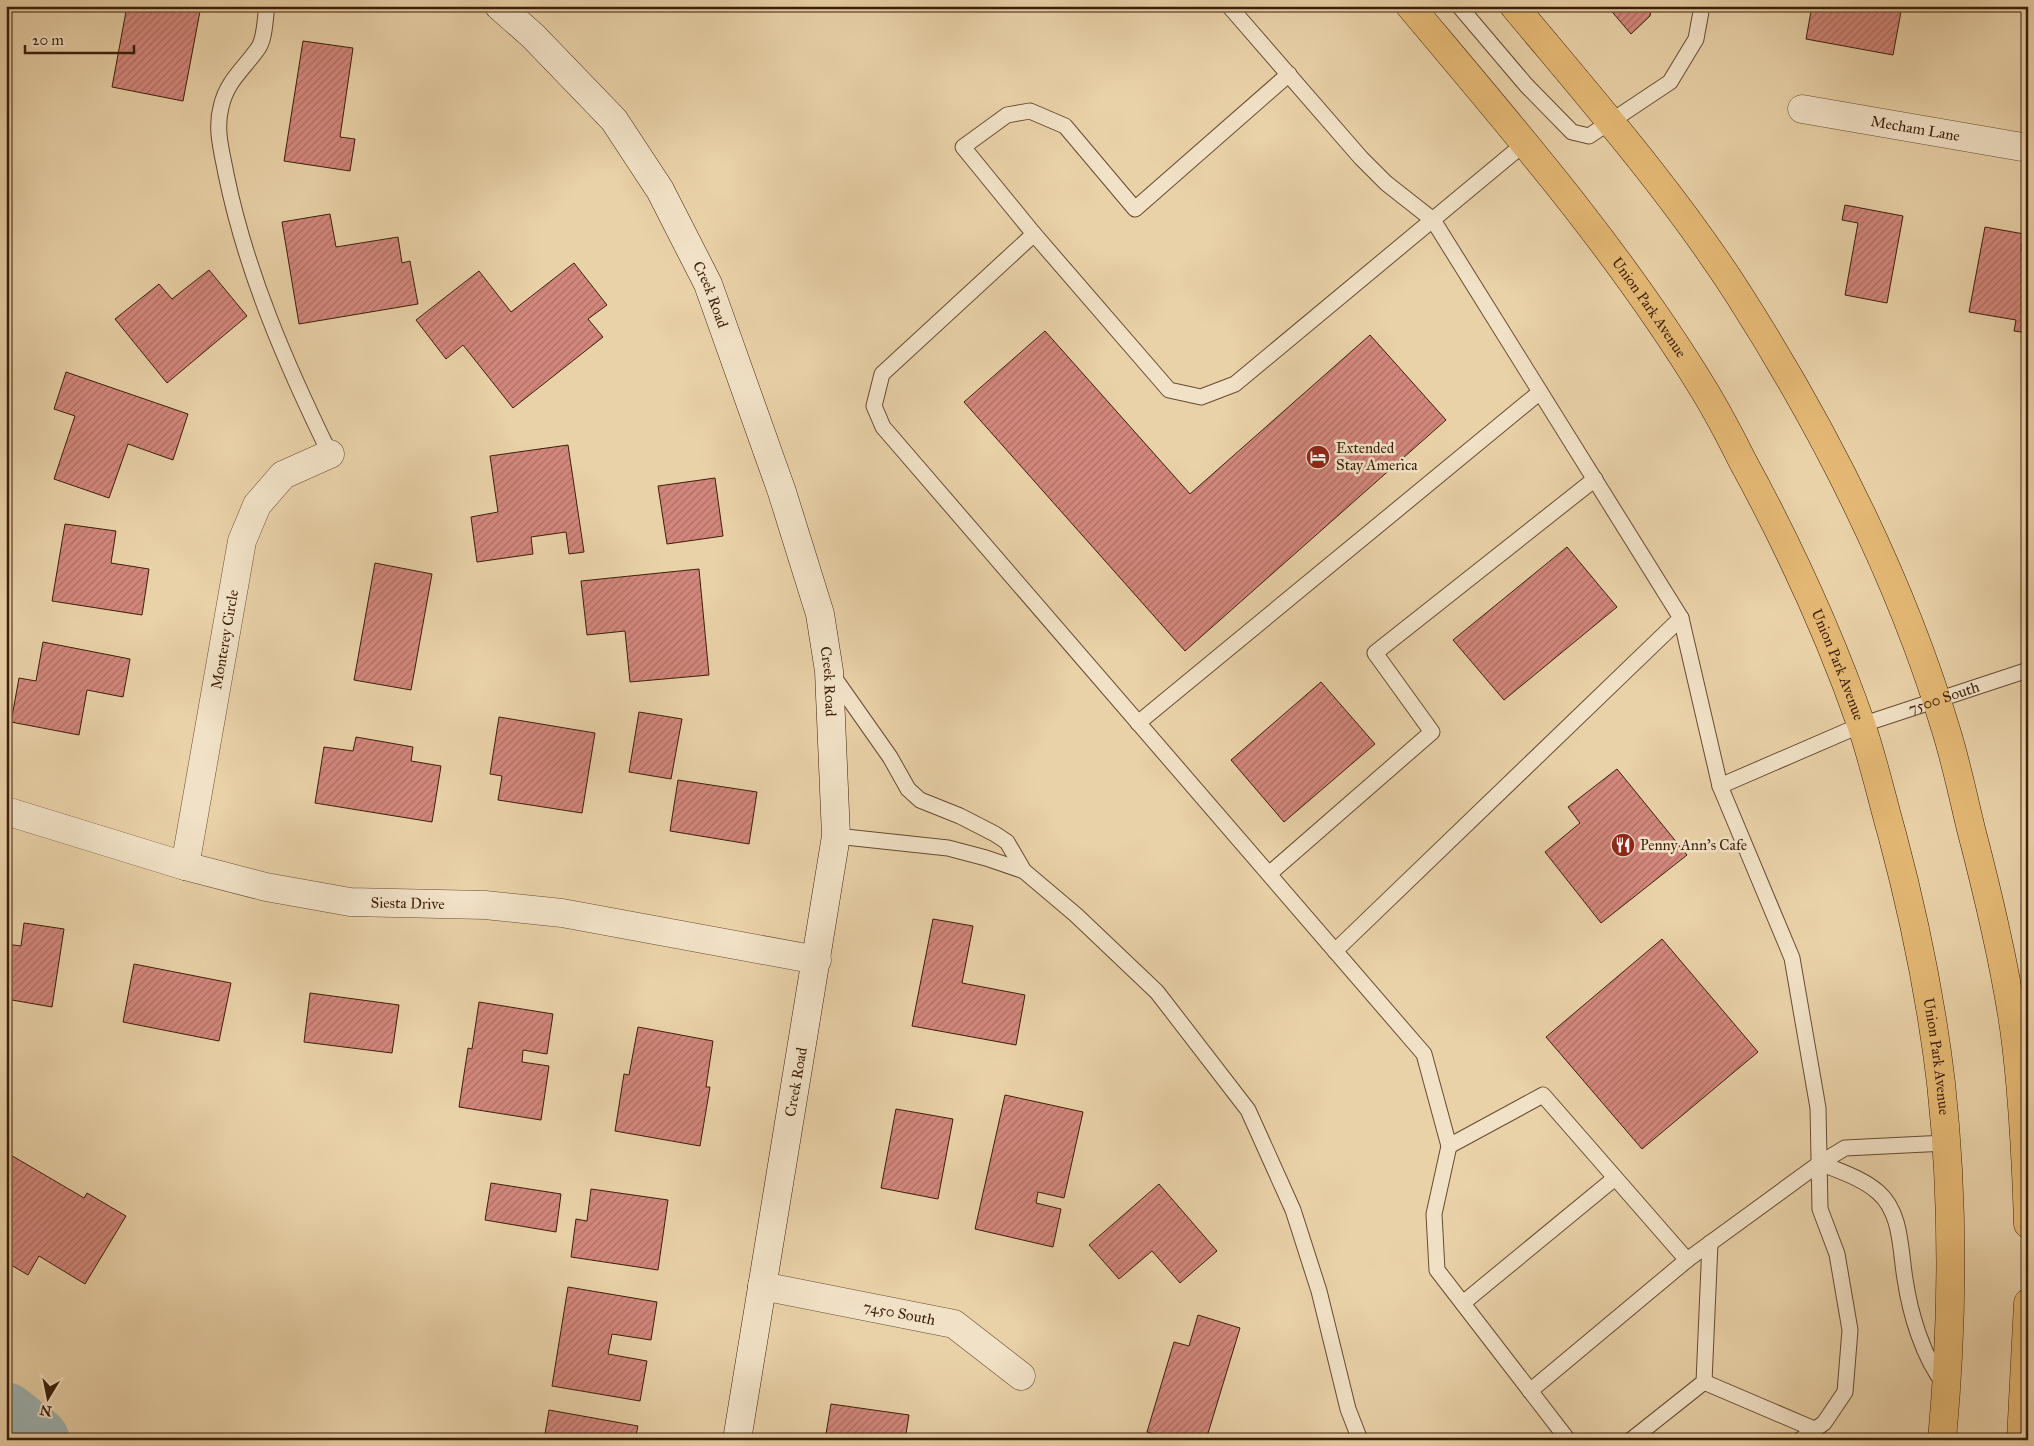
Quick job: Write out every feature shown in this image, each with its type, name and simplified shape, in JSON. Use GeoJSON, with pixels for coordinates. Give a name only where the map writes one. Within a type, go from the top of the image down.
{"type":"FeatureCollection","features":[{"type":"Feature","properties":{"kind":"main road","name":"Union Park Avenue"},"geometry":{"type":"LineString","coordinates":[[1410,6],[1525,143],[1626,272],[1706,393],[1770,511],[1800,572],[1826,633],[1861,725],[1911,906],[1933,1025],[1946,1143],[1949,1190],[1950,1288],[1947,1388],[1942,1440]]}},
{"type":"Feature","properties":{"kind":"main road"},"geometry":{"type":"LineString","coordinates":[[1514,6],[1611,122],[1679,208],[1738,294],[1791,380],[1837,466],[1878,552],[1910,627],[1946,731],[2002,957],[2014,1029],[2027,1180],[2028,1224]]}},
{"type":"Feature","properties":{"kind":"main road"},"geometry":{"type":"LineString","coordinates":[[2021,1440],[2028,1303]]}},
{"type":"Feature","properties":{"kind":"street","name":"Creek Road"},"geometry":{"type":"LineString","coordinates":[[500,6],[533,36],[614,120],[660,190],[708,284],[782,492],[820,614],[829,671],[836,836],[737,1440]]}},
{"type":"Feature","properties":{"kind":"street","name":"Mecham Lane"},"geometry":{"type":"LineString","coordinates":[[1802,109],[2028,148]]}},
{"type":"Feature","properties":{"kind":"street","name":"Monterey Circle"},"geometry":{"type":"LineString","coordinates":[[185,866],[242,541],[257,505],[283,475],[330,454]]}},
{"type":"Feature","properties":{"kind":"street","name":"Siesta Drive"},"geometry":{"type":"LineString","coordinates":[[6,810],[185,866],[266,887],[350,902],[485,905],[562,913],[817,960]]}},
{"type":"Feature","properties":{"kind":"street","name":"7450 South"},"geometry":{"type":"LineString","coordinates":[[762,1286],[954,1324],[1021,1376]]}},
{"type":"Feature","properties":{"kind":"lane"},"geometry":{"type":"LineString","coordinates":[[267,6],[260,45],[230,83],[221,107],[218,133],[234,211],[265,307],[295,381],[330,454]]}},
{"type":"Feature","properties":{"kind":"lane"},"geometry":{"type":"LineString","coordinates":[[1229,6],[1361,158],[1386,183],[1434,220],[1680,618],[1720,786],[1792,958],[1818,1108],[1820,1209],[1836,1254],[1850,1330],[1845,1392],[1824,1422],[1800,1440]]}},
{"type":"Feature","properties":{"kind":"lane"},"geometry":{"type":"LineString","coordinates":[[1459,6],[1526,85],[1572,132],[1589,136],[1670,82],[1696,39],[1702,6]]}},
{"type":"Feature","properties":{"kind":"lane"},"geometry":{"type":"LineString","coordinates":[[1289,74],[1135,210],[1065,126],[1030,111],[1006,115],[963,147],[1034,234],[1169,390],[1200,397],[1235,384],[1525,143]]}},
{"type":"Feature","properties":{"kind":"lane"},"geometry":{"type":"LineString","coordinates":[[1034,234],[882,374],[874,406],[883,427],[1424,1054],[1449,1146],[1434,1214],[1437,1270],[1568,1440]]}},
{"type":"Feature","properties":{"kind":"lane"},"geometry":{"type":"LineString","coordinates":[[1138,723],[1540,392]]}},
{"type":"Feature","properties":{"kind":"lane"},"geometry":{"type":"LineString","coordinates":[[1268,874],[1432,732],[1375,653],[1594,479]]}},
{"type":"Feature","properties":{"kind":"lane"},"geometry":{"type":"LineString","coordinates":[[1334,951],[1680,618]]}},
{"type":"Feature","properties":{"kind":"lane","name":"7500 South"},"geometry":{"type":"LineString","coordinates":[[1720,786],[1861,725],[2028,670]]}},
{"type":"Feature","properties":{"kind":"lane"},"geometry":{"type":"LineString","coordinates":[[829,671],[890,757],[908,789],[920,800],[995,834],[1007,842],[1024,871],[1076,915],[1157,992],[1248,1110],[1293,1210],[1319,1291],[1348,1409],[1360,1440]]}},
{"type":"Feature","properties":{"kind":"lane"},"geometry":{"type":"LineString","coordinates":[[836,836],[948,848],[1024,871]]}},
{"type":"Feature","properties":{"kind":"lane"},"geometry":{"type":"LineString","coordinates":[[1449,1146],[1544,1095],[1688,1260]]}},
{"type":"Feature","properties":{"kind":"lane"},"geometry":{"type":"LineString","coordinates":[[1530,1391],[1688,1260],[1820,1163],[1845,1148],[1946,1143]]}},
{"type":"Feature","properties":{"kind":"lane"},"geometry":{"type":"LineString","coordinates":[[1820,1163],[1856,1178],[1878,1192],[1890,1208],[1898,1228],[1905,1280],[1920,1341],[1935,1374],[1947,1388]]}},
{"type":"Feature","properties":{"kind":"lane"},"geometry":{"type":"LineString","coordinates":[[1463,1303],[1615,1178]]}},
{"type":"Feature","properties":{"kind":"lane"},"geometry":{"type":"LineString","coordinates":[[1631,1440],[1704,1382],[1710,1244]]}},
{"type":"Feature","properties":{"kind":"lane"},"geometry":{"type":"LineString","coordinates":[[1704,1382],[1814,1429]]}},
{"type":"Feature","properties":{"kind":"building"},"geometry":{"type":"Polygon","coordinates":[[[127,6],[201,6],[183,101],[112,87],[127,6]]]}},
{"type":"Feature","properties":{"kind":"building"},"geometry":{"type":"Polygon","coordinates":[[[1607,6],[1652,6],[1650,16],[1631,34],[1607,6]]]}},
{"type":"Feature","properties":{"kind":"building"},"geometry":{"type":"Polygon","coordinates":[[[1812,6],[1902,6],[1893,55],[1806,39],[1812,6]]]}},
{"type":"Feature","properties":{"kind":"building"},"geometry":{"type":"Polygon","coordinates":[[[303,41],[353,48],[340,137],[355,139],[350,171],[284,161],[303,41]]]}},
{"type":"Feature","properties":{"kind":"building"},"geometry":{"type":"Polygon","coordinates":[[[1845,205],[1903,216],[1887,303],[1845,295],[1858,223],[1842,220],[1845,205]]]}},
{"type":"Feature","properties":{"kind":"building"},"geometry":{"type":"Polygon","coordinates":[[[330,214],[336,247],[398,237],[402,263],[410,261],[418,304],[299,324],[282,222],[330,214]]]}},
{"type":"Feature","properties":{"kind":"building"},"geometry":{"type":"Polygon","coordinates":[[[1985,227],[2024,234],[2021,251],[2028,252],[2028,333],[2014,331],[2016,320],[1969,312],[1985,227]]]}},
{"type":"Feature","properties":{"kind":"building"},"geometry":{"type":"Polygon","coordinates":[[[574,263],[607,305],[588,319],[603,337],[513,408],[463,345],[446,359],[416,320],[479,271],[511,312],[574,263]]]}},
{"type":"Feature","properties":{"kind":"building"},"geometry":{"type":"Polygon","coordinates":[[[209,270],[247,316],[167,383],[115,319],[159,284],[172,299],[209,270]]]}},
{"type":"Feature","properties":{"kind":"building","name":"Extended Stay America"},"geometry":{"type":"Polygon","coordinates":[[[1045,331],[1190,494],[1370,335],[1446,420],[1185,651],[964,402],[1045,331]]]}},
{"type":"Feature","properties":{"kind":"building"},"geometry":{"type":"Polygon","coordinates":[[[66,372],[188,414],[173,460],[128,444],[109,498],[54,479],[75,416],[54,409],[66,372]]]}},
{"type":"Feature","properties":{"kind":"building"},"geometry":{"type":"Polygon","coordinates":[[[568,445],[584,552],[569,554],[566,532],[531,537],[533,554],[477,562],[471,517],[498,512],[490,456],[568,445]]]}},
{"type":"Feature","properties":{"kind":"building"},"geometry":{"type":"Polygon","coordinates":[[[715,478],[723,536],[667,544],[658,486],[715,478]]]}},
{"type":"Feature","properties":{"kind":"building"},"geometry":{"type":"Polygon","coordinates":[[[65,524],[116,531],[111,563],[149,569],[142,615],[52,601],[65,524]]]}},
{"type":"Feature","properties":{"kind":"building"},"geometry":{"type":"Polygon","coordinates":[[[1567,547],[1617,607],[1504,700],[1453,640],[1567,547]]]}},
{"type":"Feature","properties":{"kind":"building"},"geometry":{"type":"Polygon","coordinates":[[[375,563],[432,574],[411,690],[354,680],[375,563]]]}},
{"type":"Feature","properties":{"kind":"building"},"geometry":{"type":"Polygon","coordinates":[[[699,569],[709,675],[630,682],[625,631],[587,635],[581,581],[699,569]]]}},
{"type":"Feature","properties":{"kind":"building"},"geometry":{"type":"Polygon","coordinates":[[[43,642],[130,659],[123,697],[87,690],[79,735],[11,722],[19,678],[36,681],[43,642]]]}},
{"type":"Feature","properties":{"kind":"building"},"geometry":{"type":"Polygon","coordinates":[[[1321,682],[1375,744],[1284,822],[1231,760],[1321,682]]]}},
{"type":"Feature","properties":{"kind":"building"},"geometry":{"type":"Polygon","coordinates":[[[639,712],[682,719],[671,779],[629,772],[639,712]]]}},
{"type":"Feature","properties":{"kind":"building"},"geometry":{"type":"Polygon","coordinates":[[[499,717],[595,733],[582,813],[498,800],[502,776],[490,774],[499,717]]]}},
{"type":"Feature","properties":{"kind":"building"},"geometry":{"type":"Polygon","coordinates":[[[356,737],[413,747],[411,761],[441,766],[432,822],[315,803],[324,747],[353,751],[356,737]]]}},
{"type":"Feature","properties":{"kind":"building"},"geometry":{"type":"Polygon","coordinates":[[[1617,769],[1687,855],[1601,923],[1545,852],[1580,823],[1568,807],[1617,769]]]}},
{"type":"Feature","properties":{"kind":"building"},"geometry":{"type":"Polygon","coordinates":[[[678,780],[757,792],[749,844],[670,831],[678,780]]]}},
{"type":"Feature","properties":{"kind":"building"},"geometry":{"type":"Polygon","coordinates":[[[933,919],[973,926],[962,983],[1025,995],[1016,1045],[912,1026],[933,919]]]}},
{"type":"Feature","properties":{"kind":"building"},"geometry":{"type":"Polygon","coordinates":[[[24,923],[64,929],[52,1007],[6,999],[6,944],[21,946],[24,923]]]}},
{"type":"Feature","properties":{"kind":"building"},"geometry":{"type":"Polygon","coordinates":[[[1662,939],[1758,1052],[1642,1149],[1546,1037],[1662,939]]]}},
{"type":"Feature","properties":{"kind":"building"},"geometry":{"type":"Polygon","coordinates":[[[134,964],[231,983],[219,1041],[123,1022],[134,964]]]}},
{"type":"Feature","properties":{"kind":"building"},"geometry":{"type":"Polygon","coordinates":[[[310,993],[399,1005],[392,1053],[304,1042],[310,993]]]}},
{"type":"Feature","properties":{"kind":"building"},"geometry":{"type":"Polygon","coordinates":[[[479,1002],[553,1014],[547,1054],[523,1050],[522,1062],[549,1066],[541,1120],[459,1107],[468,1048],[472,1049],[479,1002]]]}},
{"type":"Feature","properties":{"kind":"building"},"geometry":{"type":"Polygon","coordinates":[[[638,1027],[713,1041],[706,1087],[710,1087],[700,1146],[615,1131],[624,1074],[629,1075],[638,1027]]]}},
{"type":"Feature","properties":{"kind":"building"},"geometry":{"type":"Polygon","coordinates":[[[1005,1095],[1083,1112],[1064,1198],[1038,1192],[1036,1203],[1061,1209],[1053,1247],[975,1229],[1005,1095]]]}},
{"type":"Feature","properties":{"kind":"building"},"geometry":{"type":"Polygon","coordinates":[[[896,1109],[953,1119],[938,1199],[881,1188],[896,1109]]]}},
{"type":"Feature","properties":{"kind":"building"},"geometry":{"type":"Polygon","coordinates":[[[9,1154],[84,1198],[87,1193],[126,1216],[85,1284],[39,1256],[28,1275],[6,1262],[6,1158],[9,1154]]]}},
{"type":"Feature","properties":{"kind":"building"},"geometry":{"type":"Polygon","coordinates":[[[491,1183],[561,1194],[556,1232],[485,1220],[491,1183]]]}},
{"type":"Feature","properties":{"kind":"building"},"geometry":{"type":"Polygon","coordinates":[[[1159,1184],[1217,1251],[1180,1283],[1152,1251],[1119,1279],[1089,1245],[1159,1184]]]}},
{"type":"Feature","properties":{"kind":"building"},"geometry":{"type":"Polygon","coordinates":[[[591,1189],[668,1200],[658,1270],[571,1257],[576,1219],[587,1221],[591,1189]]]}},
{"type":"Feature","properties":{"kind":"building"},"geometry":{"type":"Polygon","coordinates":[[[568,1287],[657,1302],[651,1340],[612,1334],[608,1354],[647,1361],[640,1401],[552,1386],[568,1287]]]}},
{"type":"Feature","properties":{"kind":"building"},"geometry":{"type":"Polygon","coordinates":[[[1198,1315],[1240,1328],[1206,1440],[1174,1440],[1147,1432],[1174,1342],[1189,1346],[1198,1315]]]}},
{"type":"Feature","properties":{"kind":"building"},"geometry":{"type":"Polygon","coordinates":[[[831,1404],[909,1415],[905,1440],[825,1440],[831,1404]]]}},
{"type":"Feature","properties":{"kind":"building"},"geometry":{"type":"Polygon","coordinates":[[[549,1410],[638,1426],[635,1440],[544,1440],[549,1410]]]}},
{"type":"Feature","properties":{"kind":"waterway"},"geometry":{"type":"LineString","coordinates":[[6,1415],[37,1440]]}},
{"type":"Feature","properties":{"kind":"place","name":"Extended Stay America"},"geometry":{"type":"Point","coordinates":[1318,457]}},
{"type":"Feature","properties":{"kind":"place","name":"Penny Ann's Cafe"},"geometry":{"type":"Point","coordinates":[1623,845]}}]}
